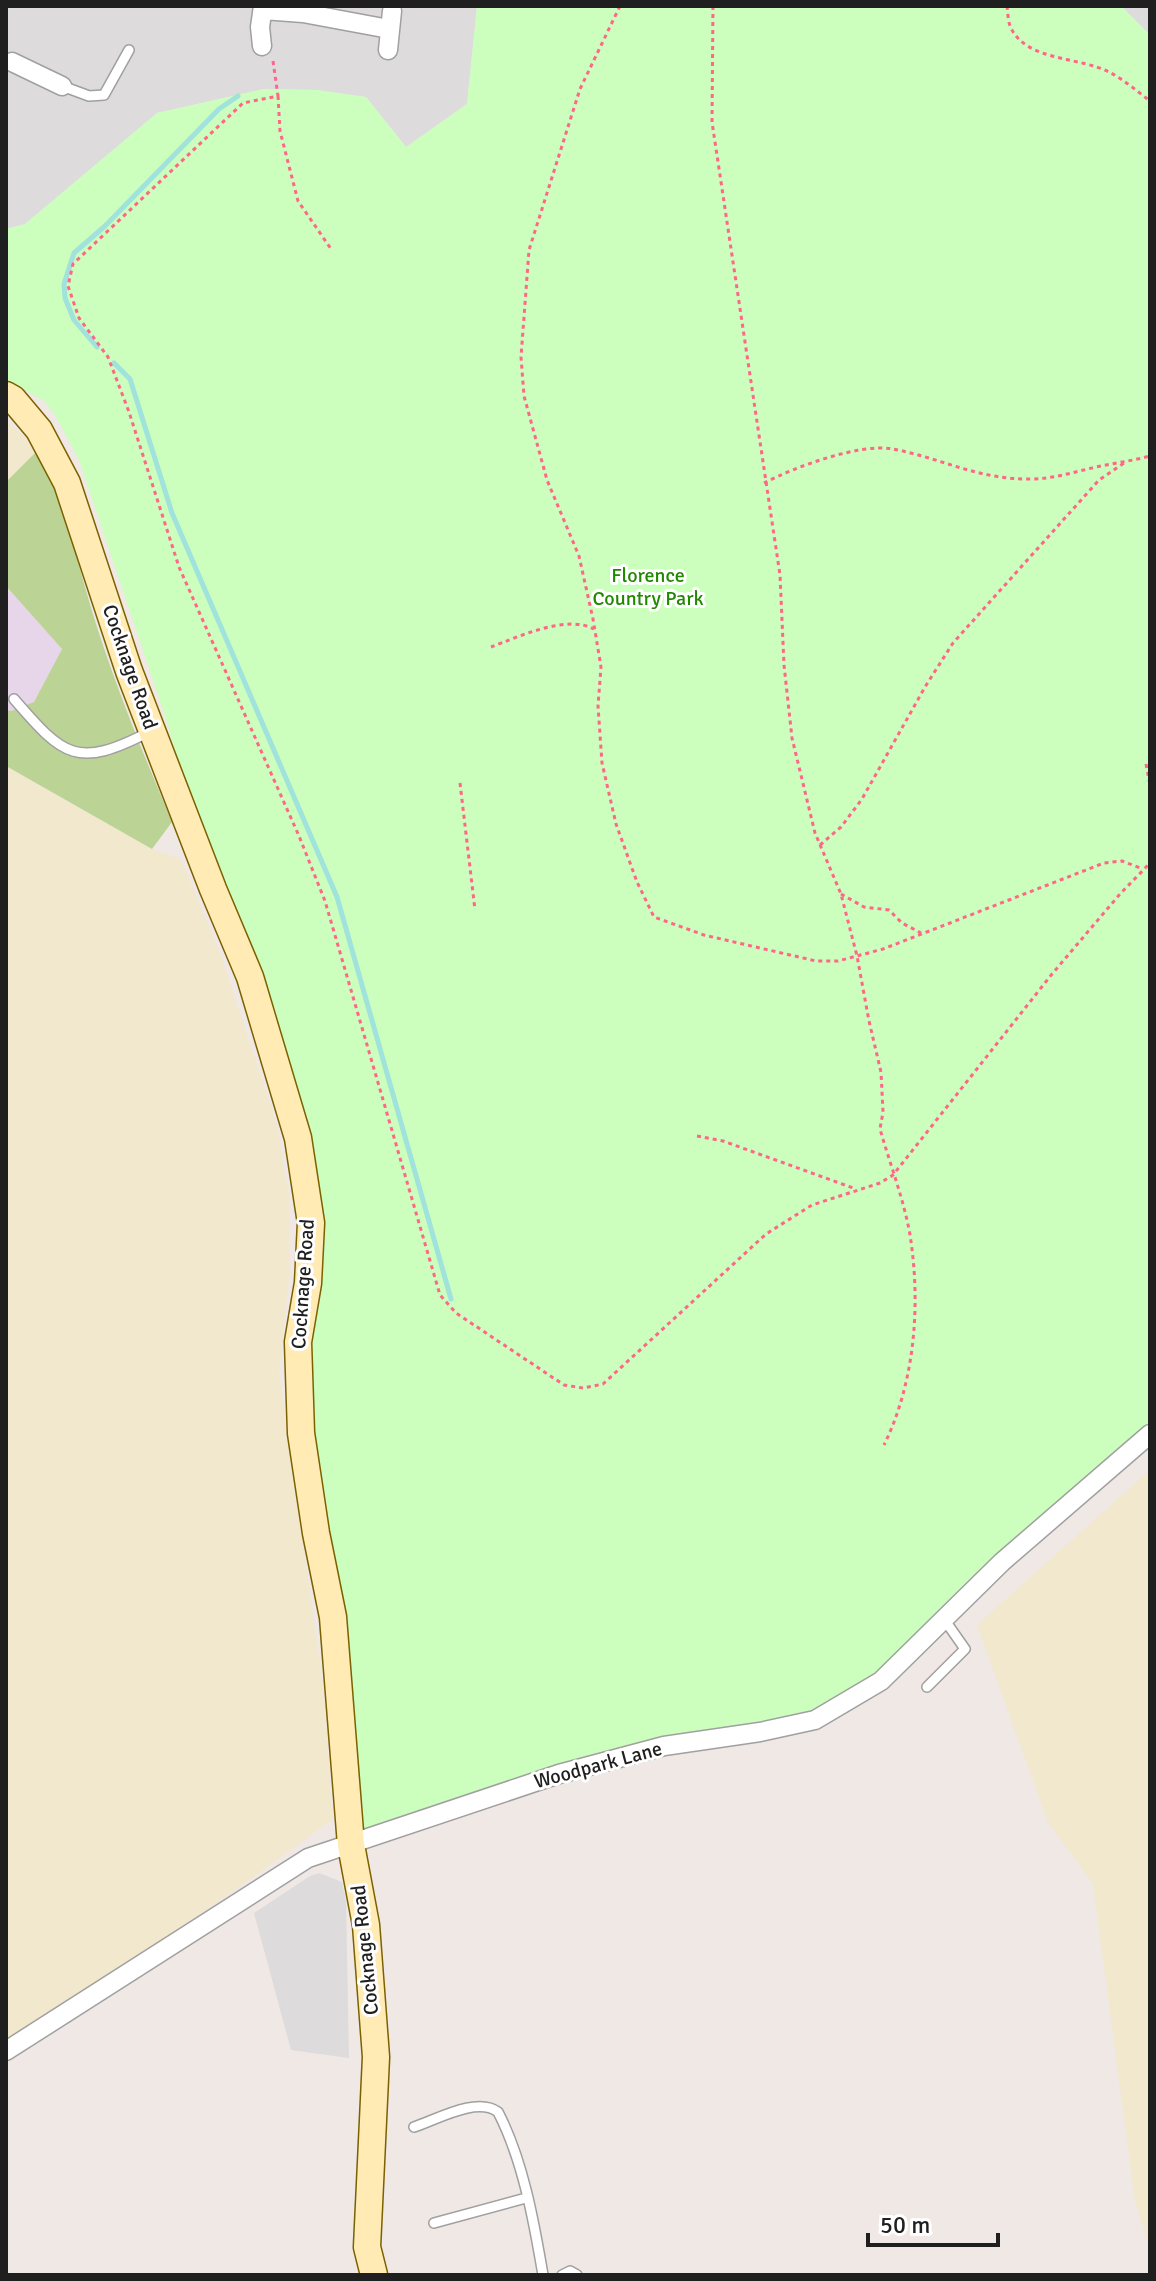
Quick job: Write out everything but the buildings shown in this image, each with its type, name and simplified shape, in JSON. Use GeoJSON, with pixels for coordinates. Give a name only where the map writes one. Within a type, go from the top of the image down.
{"type":"FeatureCollection","features":[{"type":"Feature","properties":{"kind":"street"},"geometry":{"type":"LineString","coordinates":[[262,46],[260,27],[263,8],[390,20],[388,50]]}},
{"type":"Feature","properties":{"kind":"street"},"geometry":{"type":"LineString","coordinates":[[8,64],[62,86]]}},
{"type":"Feature","properties":{"kind":"street","name":"Cocknage Road"},"geometry":{"type":"LineString","coordinates":[[6,395],[39,430],[67,483],[129,671],[250,977],[298,1138],[311,1223],[308,1283],[298,1342],[301,1433],[333,1617],[351,1845],[366,1925],[376,2057],[367,2247],[374,2275]]}},
{"type":"Feature","properties":{"kind":"street","name":"Woodpark Lane"},"geometry":{"type":"LineString","coordinates":[[6,2051],[308,1858],[559,1774],[664,1746],[760,1732],[815,1720],[881,1681],[1002,1562],[1150,1434]]}},
{"type":"Feature","properties":{"kind":"lane"},"geometry":{"type":"LineString","coordinates":[[62,86],[89,96],[104,95],[129,50]]}},
{"type":"Feature","properties":{"kind":"lane"},"geometry":{"type":"LineString","coordinates":[[14,699],[38,727],[74,753],[101,754],[152,730]]}},
{"type":"Feature","properties":{"kind":"lane"},"geometry":{"type":"LineString","coordinates":[[927,1687],[965,1649],[944,1619]]}},
{"type":"Feature","properties":{"kind":"lane"},"geometry":{"type":"LineString","coordinates":[[414,2127],[470,2108],[493,2108],[498,2112],[510,2137],[543,2275]]}},
{"type":"Feature","properties":{"kind":"lane"},"geometry":{"type":"LineString","coordinates":[[434,2223],[526,2198]]}},
{"type":"Feature","properties":{"kind":"lane"},"geometry":{"type":"LineString","coordinates":[[562,2275],[570,2271],[577,2275]]}},
{"type":"Feature","properties":{"kind":"path"},"geometry":{"type":"LineString","coordinates":[[620,6],[580,89],[529,250],[521,357],[524,396],[547,480],[579,556],[594,629],[601,667],[598,706],[602,763],[616,824],[637,882],[654,917],[704,935],[816,961],[838,961],[921,933],[1104,863],[1122,861],[1143,869]]}},
{"type":"Feature","properties":{"kind":"path"},"geometry":{"type":"LineString","coordinates":[[713,6],[712,122],[780,575],[784,665],[792,738],[820,845],[841,894],[857,956],[881,1072],[883,1112],[880,1129],[910,1233],[917,1294],[914,1332],[894,1423],[884,1445]]}},
{"type":"Feature","properties":{"kind":"path"},"geometry":{"type":"LineString","coordinates":[[1007,6],[1010,28],[1022,43],[1040,52],[1111,72],[1150,101]]}},
{"type":"Feature","properties":{"kind":"path"},"geometry":{"type":"LineString","coordinates":[[262,46],[272,55],[280,131],[298,201],[331,249]]}},
{"type":"Feature","properties":{"kind":"path"},"geometry":{"type":"LineString","coordinates":[[278,96],[243,103],[73,264],[68,286],[79,318],[108,357],[179,567],[325,901],[440,1295],[456,1313],[564,1385],[583,1388],[603,1384],[766,1234],[812,1205],[880,1183],[893,1175],[1052,974],[1150,863]]}},
{"type":"Feature","properties":{"kind":"path"},"geometry":{"type":"LineString","coordinates":[[764,483],[790,470],[825,459],[874,449],[891,448],[972,473],[1028,479],[1058,477],[1150,456]]}},
{"type":"Feature","properties":{"kind":"path"},"geometry":{"type":"LineString","coordinates":[[820,845],[841,827],[862,799],[953,643],[1099,480],[1124,463]]}},
{"type":"Feature","properties":{"kind":"path"},"geometry":{"type":"LineString","coordinates":[[491,647],[562,624],[578,623],[594,629]]}},
{"type":"Feature","properties":{"kind":"path"},"geometry":{"type":"LineString","coordinates":[[1146,764],[1150,785]]}},
{"type":"Feature","properties":{"kind":"path"},"geometry":{"type":"LineString","coordinates":[[460,783],[475,910]]}},
{"type":"Feature","properties":{"kind":"path"},"geometry":{"type":"LineString","coordinates":[[841,894],[864,907],[889,910],[902,923],[921,933]]}},
{"type":"Feature","properties":{"kind":"path"},"geometry":{"type":"LineString","coordinates":[[697,1136],[723,1141],[858,1190]]}},
{"type":"Feature","properties":{"kind":"shaded area"},"geometry":{"type":"Polygon","coordinates":[[[6,6],[477,6],[467,104],[406,147],[366,97],[317,90],[264,89],[157,113],[25,224],[6,229],[6,6]]]}},
{"type":"Feature","properties":{"kind":"shaded area"},"geometry":{"type":"Polygon","coordinates":[[[1121,6],[1150,6],[1150,35],[1121,6]]]}},
{"type":"Feature","properties":{"kind":"shaded area"},"geometry":{"type":"Polygon","coordinates":[[[6,421],[39,449],[6,482],[6,421]]]}},
{"type":"Feature","properties":{"kind":"shaded area"},"geometry":{"type":"Polygon","coordinates":[[[6,586],[62,649],[34,702],[11,712],[6,710],[6,586]]]}},
{"type":"Feature","properties":{"kind":"shaded area"},"geometry":{"type":"Polygon","coordinates":[[[6,766],[152,849],[181,859],[221,956],[277,1125],[289,1196],[290,1269],[279,1371],[326,1707],[332,1820],[221,1900],[6,2041],[6,766]]]}},
{"type":"Feature","properties":{"kind":"shaded area"},"geometry":{"type":"Polygon","coordinates":[[[1150,1470],[1150,2248],[1135,2201],[1093,1884],[1048,1822],[977,1625],[1150,1470]]]}},
{"type":"Feature","properties":{"kind":"shaded area"},"geometry":{"type":"Polygon","coordinates":[[[319,1873],[342,1882],[346,1902],[349,2058],[291,2050],[254,1913],[319,1873]]]}},
{"type":"Feature","properties":{"kind":"green space","name":"Florence Country Park"},"geometry":{"type":"Polygon","coordinates":[[[477,6],[1121,6],[1150,35],[1150,1434],[881,1681],[815,1720],[664,1746],[364,1831],[341,1712],[301,1433],[311,1223],[166,719],[79,460],[54,413],[43,400],[6,380],[6,229],[25,224],[157,113],[264,89],[317,90],[366,97],[406,147],[467,104],[477,6]]]}},
{"type":"Feature","properties":{"kind":"green space"},"geometry":{"type":"Polygon","coordinates":[[[39,449],[63,508],[110,665],[172,822],[152,849],[6,766],[6,710],[34,702],[62,649],[6,586],[6,482],[39,449]]]}},
{"type":"Feature","properties":{"kind":"waterway"},"geometry":{"type":"LineString","coordinates":[[97,347],[74,320],[65,298],[64,284],[74,253],[104,227],[219,109],[238,96]]}},
{"type":"Feature","properties":{"kind":"waterway"},"geometry":{"type":"LineString","coordinates":[[114,363],[130,379],[172,513],[337,897],[451,1299]]}}]}
